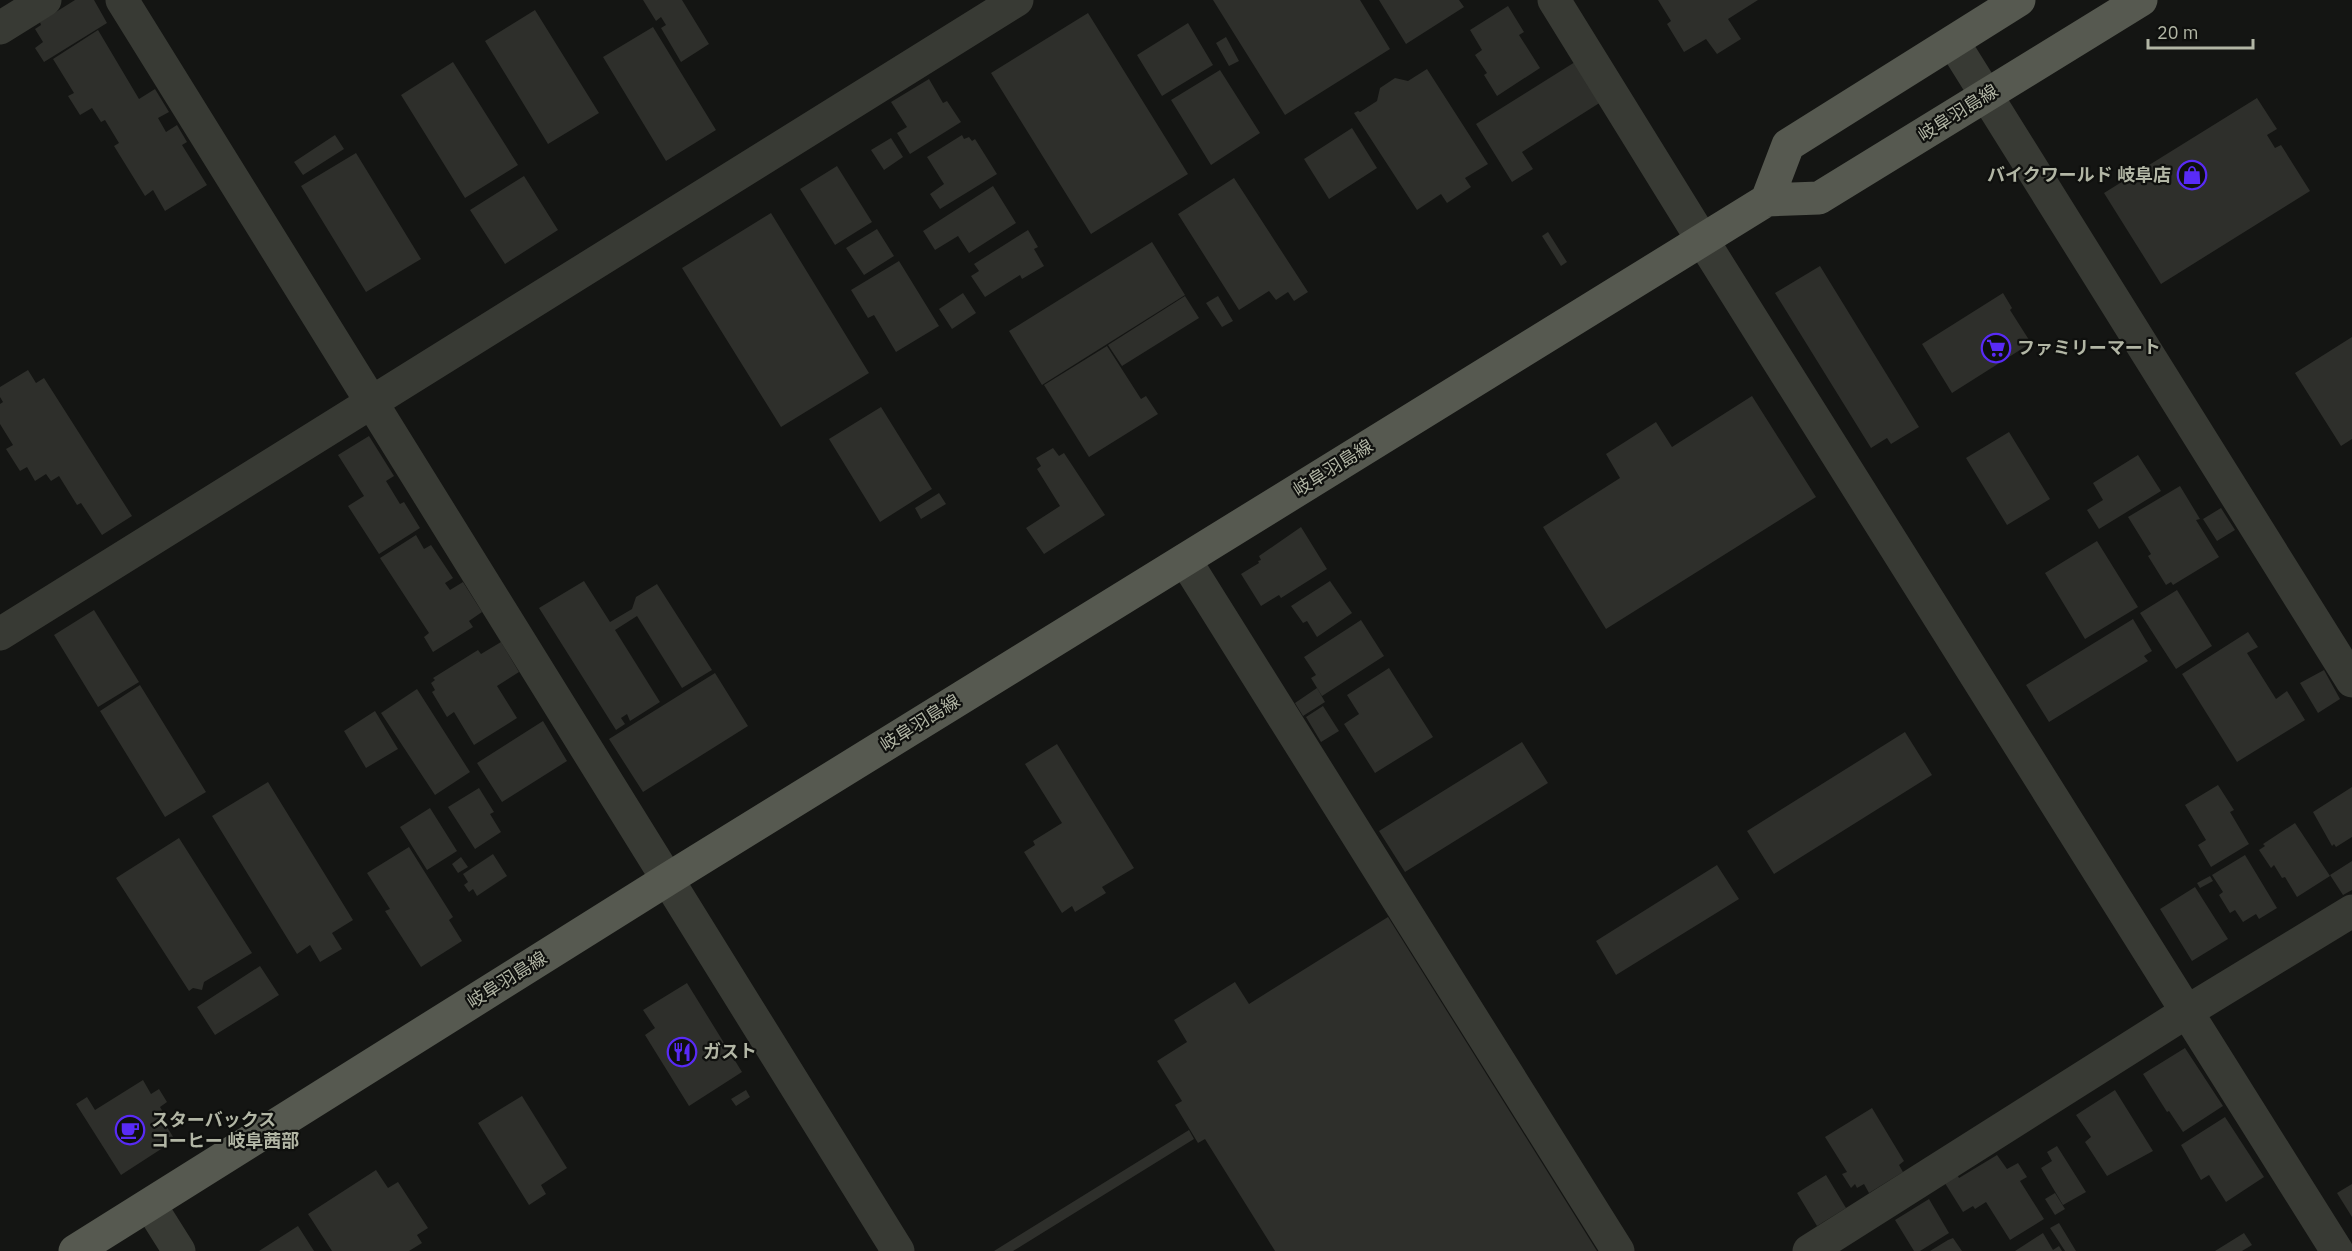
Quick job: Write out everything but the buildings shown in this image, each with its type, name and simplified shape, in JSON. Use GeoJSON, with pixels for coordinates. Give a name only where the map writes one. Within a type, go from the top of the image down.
{"type":"FeatureCollection","features":[{"type":"Feature","properties":{"kind":"main road"},"geometry":{"type":"LineString","coordinates":[[1767,200],[1788,146],[2019,0]]}},
{"type":"Feature","properties":{"kind":"main road","name":"岐阜羽島線"},"geometry":{"type":"LineString","coordinates":[[75,1251],[668,879],[1767,200],[1819,198],[2141,0]]}},
{"type":"Feature","properties":{"kind":"street"},"geometry":{"type":"LineString","coordinates":[[0,28],[45,0]]}},
{"type":"Feature","properties":{"kind":"street"},"geometry":{"type":"LineString","coordinates":[[122,0],[898,1251]]}},
{"type":"Feature","properties":{"kind":"street"},"geometry":{"type":"LineString","coordinates":[[0,634],[1017,0]]}},
{"type":"Feature","properties":{"kind":"street"},"geometry":{"type":"LineString","coordinates":[[1554,0],[1702,241],[2337,1251]]}},
{"type":"Feature","properties":{"kind":"street"},"geometry":{"type":"LineString","coordinates":[[1953,42],[2352,681]]}},
{"type":"Feature","properties":{"kind":"street"},"geometry":{"type":"LineString","coordinates":[[1185,560],[1618,1251]]}},
{"type":"Feature","properties":{"kind":"street"},"geometry":{"type":"LineString","coordinates":[[1809,1251],[2188,1011],[2352,911]]}},
{"type":"Feature","properties":{"kind":"street"},"geometry":{"type":"LineString","coordinates":[[150,1204],[179,1251]]}},
{"type":"Feature","properties":{"kind":"place","name":"バイクワールド 岐阜店"},"geometry":{"type":"Point","coordinates":[2192,175]}},
{"type":"Feature","properties":{"kind":"place","name":"ファミリーマート"},"geometry":{"type":"Point","coordinates":[1996,348]}},
{"type":"Feature","properties":{"kind":"place","name":"ガスト"},"geometry":{"type":"Point","coordinates":[682,1052]}},
{"type":"Feature","properties":{"kind":"place","name":"スターバックス コーヒー 岐阜茜部"},"geometry":{"type":"Point","coordinates":[130,1130]}}]}
